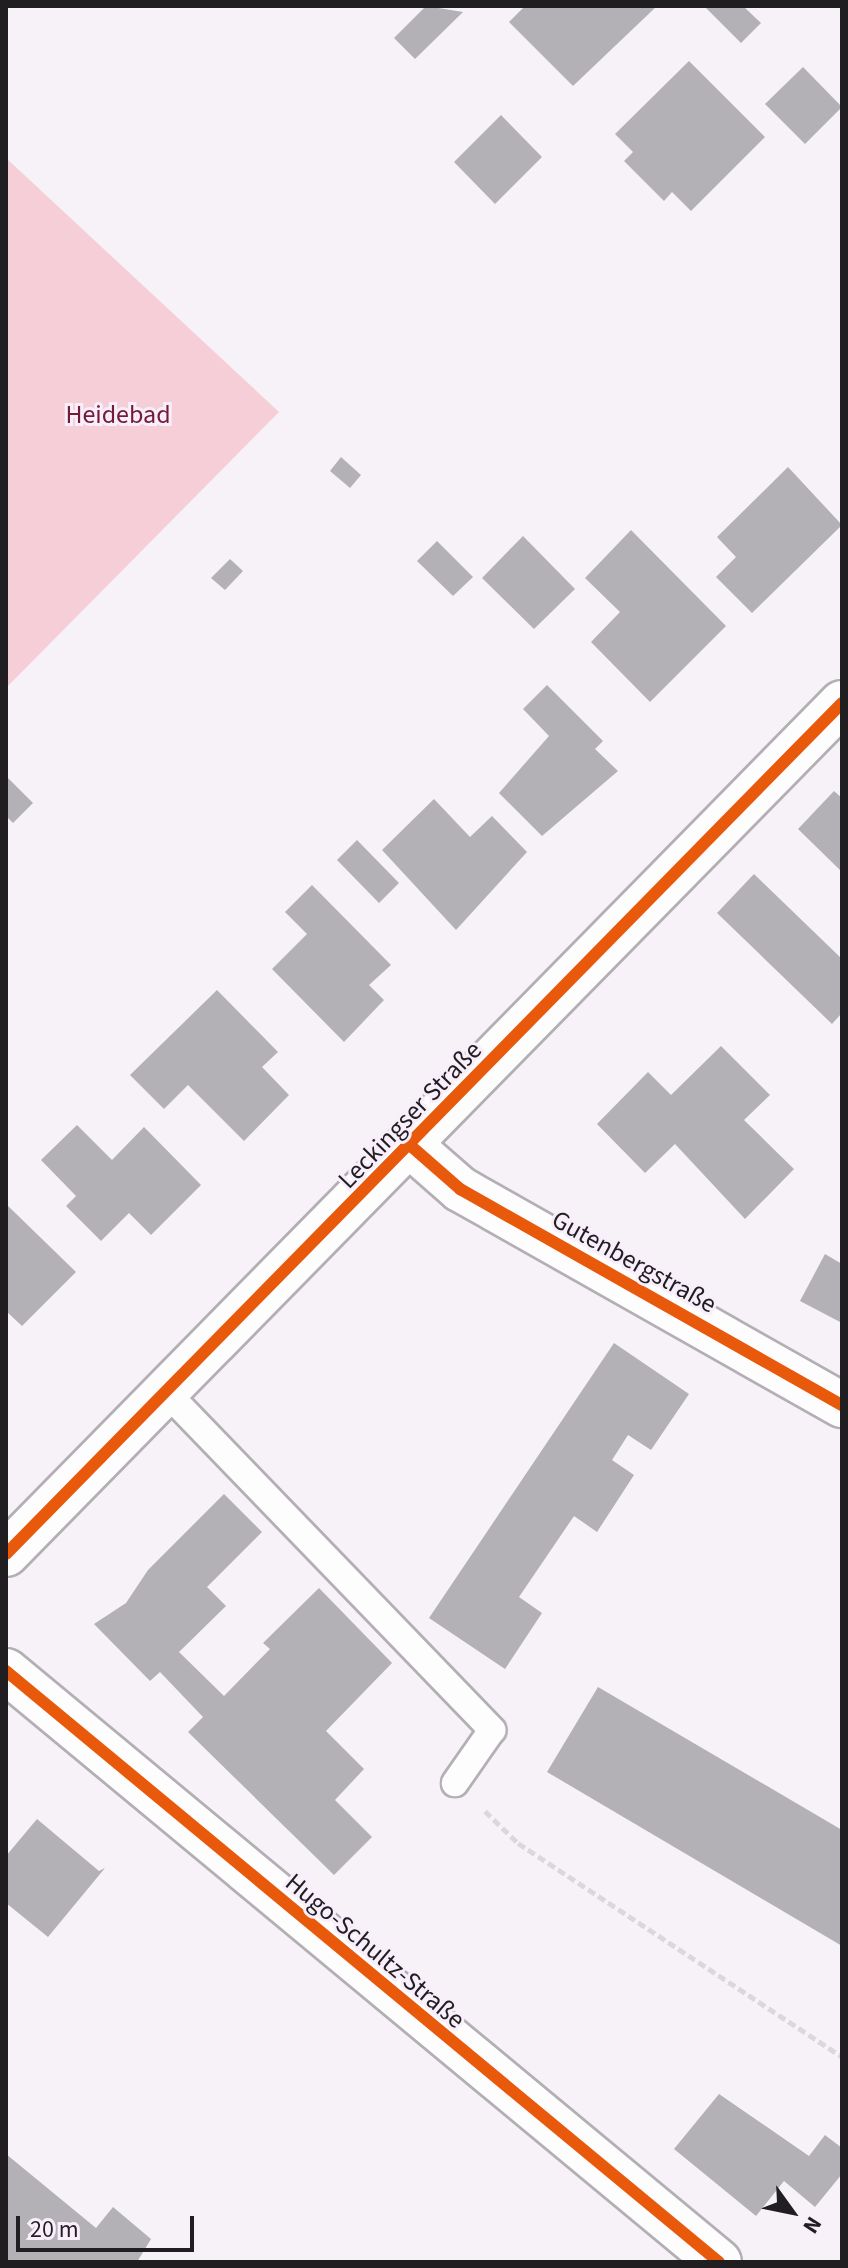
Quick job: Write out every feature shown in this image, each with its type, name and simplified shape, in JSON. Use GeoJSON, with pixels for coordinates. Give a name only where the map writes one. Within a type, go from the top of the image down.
{"type":"FeatureCollection","features":[{"type":"Feature","properties":{"kind":"street","name":"Leckingser Straße"},"geometry":{"type":"LineString","coordinates":[[6,1554],[412,1147],[842,703]]}},
{"type":"Feature","properties":{"kind":"street","name":"Gutenbergstraße"},"geometry":{"type":"LineString","coordinates":[[412,1147],[460,1189],[842,1405]]}},
{"type":"Feature","properties":{"kind":"street","name":"Hugo-Schultz-Straße"},"geometry":{"type":"LineString","coordinates":[[6,1671],[719,2262]]}},
{"type":"Feature","properties":{"kind":"lane"},"geometry":{"type":"LineString","coordinates":[[166,1392],[492,1730],[455,1783]]}},
{"type":"Feature","properties":{"kind":"path"},"geometry":{"type":"LineString","coordinates":[[455,1783],[518,1843],[842,2057]]}},
{"type":"Feature","properties":{"kind":"green space","name":"Heidebad"},"geometry":{"type":"Polygon","coordinates":[[[6,158],[279,412],[6,688],[6,158]]]}},
{"type":"Feature","properties":{"kind":"building"},"geometry":{"type":"Polygon","coordinates":[[[426,6],[463,12],[415,59],[394,38],[426,6]]]}},
{"type":"Feature","properties":{"kind":"building"},"geometry":{"type":"Polygon","coordinates":[[[525,6],[657,6],[573,86],[509,22],[525,6]]]}},
{"type":"Feature","properties":{"kind":"building"},"geometry":{"type":"Polygon","coordinates":[[[704,6],[743,6],[761,23],[741,43],[704,6]]]}},
{"type":"Feature","properties":{"kind":"building"},"geometry":{"type":"Polygon","coordinates":[[[689,61],[765,137],[691,211],[672,192],[664,201],[624,161],[633,152],[615,134],[689,61]]]}},
{"type":"Feature","properties":{"kind":"building"},"geometry":{"type":"Polygon","coordinates":[[[803,67],[842,107],[805,144],[765,104],[803,67]]]}},
{"type":"Feature","properties":{"kind":"building"},"geometry":{"type":"Polygon","coordinates":[[[501,115],[542,157],[495,204],[454,162],[501,115]]]}},
{"type":"Feature","properties":{"kind":"building"},"geometry":{"type":"Polygon","coordinates":[[[341,457],[361,475],[350,488],[330,471],[341,457]]]}},
{"type":"Feature","properties":{"kind":"building"},"geometry":{"type":"Polygon","coordinates":[[[788,467],[842,525],[752,613],[716,577],[736,557],[717,537],[788,467]]]}},
{"type":"Feature","properties":{"kind":"building"},"geometry":{"type":"Polygon","coordinates":[[[631,530],[726,626],[650,702],[591,642],[620,612],[585,578],[631,530]]]}},
{"type":"Feature","properties":{"kind":"building"},"geometry":{"type":"Polygon","coordinates":[[[523,536],[575,589],[534,629],[482,578],[523,536]]]}},
{"type":"Feature","properties":{"kind":"building"},"geometry":{"type":"Polygon","coordinates":[[[437,541],[473,577],[453,596],[417,561],[437,541]]]}},
{"type":"Feature","properties":{"kind":"building"},"geometry":{"type":"Polygon","coordinates":[[[230,559],[243,571],[225,590],[211,578],[230,559]]]}},
{"type":"Feature","properties":{"kind":"building"},"geometry":{"type":"Polygon","coordinates":[[[547,685],[603,741],[595,749],[618,771],[542,836],[499,793],[549,736],[523,709],[547,685]]]}},
{"type":"Feature","properties":{"kind":"building"},"geometry":{"type":"Polygon","coordinates":[[[6,776],[33,803],[13,823],[6,816],[6,776]]]}},
{"type":"Feature","properties":{"kind":"building"},"geometry":{"type":"Polygon","coordinates":[[[834,791],[842,798],[842,872],[798,829],[834,791]]]}},
{"type":"Feature","properties":{"kind":"building"},"geometry":{"type":"Polygon","coordinates":[[[434,799],[470,837],[492,816],[527,852],[456,930],[382,850],[434,799]]]}},
{"type":"Feature","properties":{"kind":"building"},"geometry":{"type":"Polygon","coordinates":[[[357,840],[399,883],[379,903],[337,860],[357,840]]]}},
{"type":"Feature","properties":{"kind":"building"},"geometry":{"type":"Polygon","coordinates":[[[754,874],[842,959],[842,1013],[832,1024],[717,913],[754,874]]]}},
{"type":"Feature","properties":{"kind":"building"},"geometry":{"type":"Polygon","coordinates":[[[312,885],[391,965],[369,985],[384,1000],[344,1042],[272,969],[307,934],[285,912],[312,885]]]}},
{"type":"Feature","properties":{"kind":"building"},"geometry":{"type":"Polygon","coordinates":[[[217,990],[278,1052],[262,1067],[289,1095],[244,1141],[188,1085],[164,1109],[130,1075],[217,990]]]}},
{"type":"Feature","properties":{"kind":"building"},"geometry":{"type":"Polygon","coordinates":[[[721,1046],[770,1095],[744,1120],[794,1169],[745,1219],[675,1144],[645,1173],[597,1124],[648,1072],[671,1095],[721,1046]]]}},
{"type":"Feature","properties":{"kind":"building"},"geometry":{"type":"Polygon","coordinates":[[[77,1125],[112,1160],[144,1127],[201,1185],[151,1235],[129,1213],[101,1241],[66,1206],[76,1196],[41,1160],[77,1125]]]}},
{"type":"Feature","properties":{"kind":"building"},"geometry":{"type":"Polygon","coordinates":[[[6,1204],[76,1272],[22,1326],[6,1311],[6,1204]]]}},
{"type":"Feature","properties":{"kind":"building"},"geometry":{"type":"Polygon","coordinates":[[[825,1254],[842,1264],[842,1323],[800,1301],[825,1254]]]}},
{"type":"Feature","properties":{"kind":"building"},"geometry":{"type":"Polygon","coordinates":[[[614,1343],[689,1394],[651,1450],[628,1435],[612,1460],[634,1475],[597,1532],[574,1516],[519,1597],[542,1613],[505,1669],[429,1618],[614,1343]]]}},
{"type":"Feature","properties":{"kind":"building"},"geometry":{"type":"Polygon","coordinates":[[[224,1494],[262,1532],[207,1587],[226,1606],[179,1652],[224,1696],[270,1649],[263,1643],[319,1588],[392,1663],[326,1731],[364,1769],[335,1800],[372,1837],[334,1875],[188,1732],[203,1717],[160,1672],[150,1681],[94,1624],[126,1603],[148,1570],[224,1494]]]}},
{"type":"Feature","properties":{"kind":"building"},"geometry":{"type":"Polygon","coordinates":[[[598,1687],[842,1830],[842,1946],[547,1772],[598,1687]]]}},
{"type":"Feature","properties":{"kind":"building"},"geometry":{"type":"Polygon","coordinates":[[[37,1819],[99,1871],[105,1868],[48,1937],[6,1903],[6,1856],[37,1819]]]}},
{"type":"Feature","properties":{"kind":"building"},"geometry":{"type":"Polygon","coordinates":[[[719,2094],[809,2156],[825,2135],[842,2148],[842,2174],[815,2207],[784,2181],[756,2216],[674,2149],[719,2094]]]}},
{"type":"Feature","properties":{"kind":"building"},"geometry":{"type":"Polygon","coordinates":[[[6,2154],[96,2228],[113,2207],[151,2239],[137,2262],[6,2262],[6,2154]]]}},
{"type":"Feature","properties":{"kind":"cycle path"},"geometry":{"type":"LineString","coordinates":[[6,1554],[842,703]]}},
{"type":"Feature","properties":{"kind":"cycle path"},"geometry":{"type":"LineString","coordinates":[[412,1147],[460,1189],[842,1405]]}},
{"type":"Feature","properties":{"kind":"cycle path"},"geometry":{"type":"LineString","coordinates":[[6,1671],[719,2262]]}}]}
